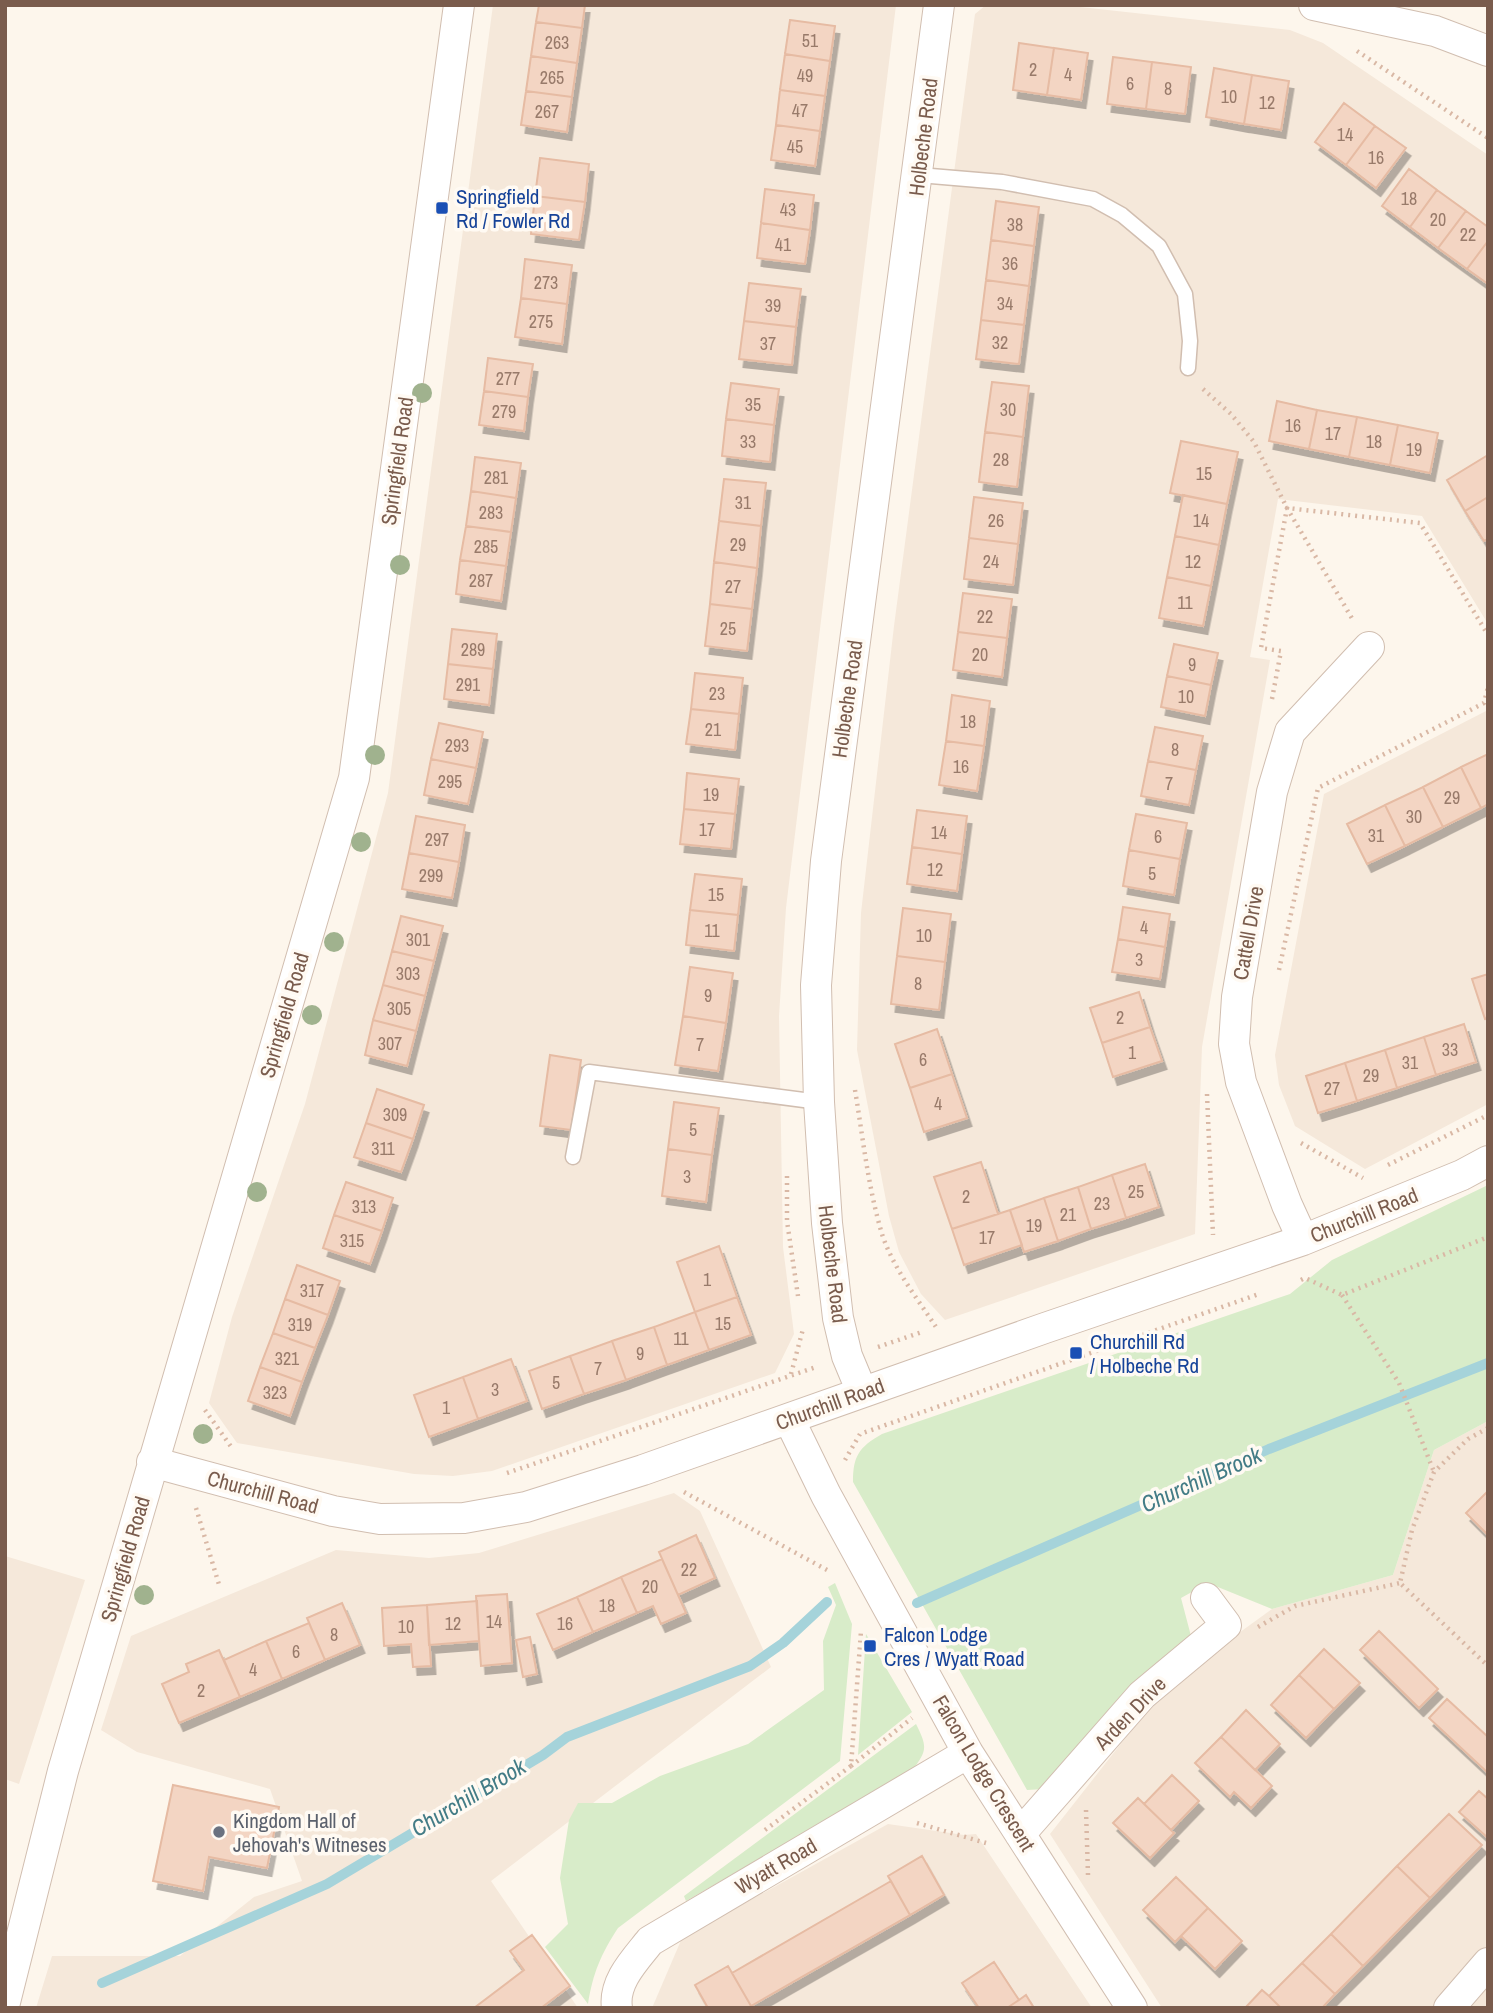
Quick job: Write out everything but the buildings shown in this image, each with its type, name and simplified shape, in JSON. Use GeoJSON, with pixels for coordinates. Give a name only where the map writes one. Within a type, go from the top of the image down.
{"type":"FeatureCollection","features":[{"type":"Feature","properties":{"kind":"street","name":"Springfield Road"},"geometry":{"type":"LineString","coordinates":[[5,2002],[63,1771],[354,778],[459,5]]}},
{"type":"Feature","properties":{"kind":"street","name":"Holbeche Road"},"geometry":{"type":"LineString","coordinates":[[862,1392],[848,1356],[838,1318],[827,1223],[819,1102],[816,985],[825,861],[919,175],[939,5]]}},
{"type":"Feature","properties":{"kind":"street"},"geometry":{"type":"LineString","coordinates":[[1314,5],[1435,31],[1488,51]]}},
{"type":"Feature","properties":{"kind":"street","name":"Cattell Drive"},"geometry":{"type":"LineString","coordinates":[[1303,1240],[1287,1205],[1241,1082],[1234,1044],[1237,997],[1272,792],[1290,732],[1368,647]]}},
{"type":"Feature","properties":{"kind":"street","name":"Churchill Road"},"geometry":{"type":"LineString","coordinates":[[152,1462],[333,1511],[380,1519],[405,1521],[464,1518],[526,1507],[643,1470],[1303,1240],[1462,1175],[1488,1161]]}},
{"type":"Feature","properties":{"kind":"street","name":"Falcon Lodge Crescent"},"geometry":{"type":"LineString","coordinates":[[789,1419],[825,1494],[850,1569],[938,1698],[968,1753],[1132,2008]]}},
{"type":"Feature","properties":{"kind":"street"},"geometry":{"type":"LineString","coordinates":[[1206,1598],[1226,1625]]}},
{"type":"Feature","properties":{"kind":"street","name":"Arden Drive"},"geometry":{"type":"LineString","coordinates":[[1028,1846],[1085,1760],[1142,1695],[1226,1625]]}},
{"type":"Feature","properties":{"kind":"street","name":"Wyatt Road"},"geometry":{"type":"LineString","coordinates":[[617,2008],[621,1978],[650,1941],[968,1753]]}},
{"type":"Feature","properties":{"kind":"street"},"geometry":{"type":"LineString","coordinates":[[1449,2008],[1488,1963]]}},
{"type":"Feature","properties":{"kind":"lane"},"geometry":{"type":"LineString","coordinates":[[919,175],[1002,182],[1093,199],[1122,215],[1159,246],[1185,294],[1190,341],[1188,368]]}},
{"type":"Feature","properties":{"kind":"lane"},"geometry":{"type":"LineString","coordinates":[[572,1157],[590,1072],[819,1102]]}},
{"type":"Feature","properties":{"kind":"path"},"geometry":{"type":"LineString","coordinates":[[1354,50],[1488,138]]}},
{"type":"Feature","properties":{"kind":"path"},"geometry":{"type":"LineString","coordinates":[[1188,368],[1202,388],[1231,414],[1254,442],[1287,508],[1368,647]]}},
{"type":"Feature","properties":{"kind":"path"},"geometry":{"type":"LineString","coordinates":[[1279,972],[1318,788],[1484,703],[1488,687]]}},
{"type":"Feature","properties":{"kind":"path"},"geometry":{"type":"LineString","coordinates":[[501,1475],[936,1327],[902,1275],[883,1235],[870,1181],[855,1085]]}},
{"type":"Feature","properties":{"kind":"path"},"geometry":{"type":"LineString","coordinates":[[1388,1166],[1488,1115]]}},
{"type":"Feature","properties":{"kind":"path"},"geometry":{"type":"LineString","coordinates":[[1291,1138],[1363,1178]]}},
{"type":"Feature","properties":{"kind":"path"},"geometry":{"type":"LineString","coordinates":[[1350,1183],[1375,1172]]}},
{"type":"Feature","properties":{"kind":"path"},"geometry":{"type":"LineString","coordinates":[[1200,1240],[1224,1231]]}},
{"type":"Feature","properties":{"kind":"path"},"geometry":{"type":"LineString","coordinates":[[1342,1295],[1488,1237]]}},
{"type":"Feature","properties":{"kind":"path"},"geometry":{"type":"LineString","coordinates":[[1472,1244],[1488,1243]]}},
{"type":"Feature","properties":{"kind":"path"},"geometry":{"type":"LineString","coordinates":[[1292,1283],[1305,1278],[1342,1295],[1399,1383],[1434,1472]]}},
{"type":"Feature","properties":{"kind":"path"},"geometry":{"type":"LineString","coordinates":[[842,1465],[860,1434],[1266,1292]]}},
{"type":"Feature","properties":{"kind":"path"},"geometry":{"type":"LineString","coordinates":[[198,1400],[232,1448],[245,1452]]}},
{"type":"Feature","properties":{"kind":"path"},"geometry":{"type":"LineString","coordinates":[[1400,1583],[1412,1530],[1434,1472],[1468,1438],[1488,1429]]}},
{"type":"Feature","properties":{"kind":"path"},"geometry":{"type":"LineString","coordinates":[[643,1470],[850,1569]]}},
{"type":"Feature","properties":{"kind":"path"},"geometry":{"type":"LineString","coordinates":[[184,1471],[220,1588]]}},
{"type":"Feature","properties":{"kind":"path"},"geometry":{"type":"LineString","coordinates":[[1226,1625],[1235,1641],[1294,1606],[1400,1583]]}},
{"type":"Feature","properties":{"kind":"path"},"geometry":{"type":"LineString","coordinates":[[1400,1583],[1488,1666]]}},
{"type":"Feature","properties":{"kind":"path"},"geometry":{"type":"LineString","coordinates":[[850,1766],[861,1629]]}},
{"type":"Feature","properties":{"kind":"path"},"geometry":{"type":"LineString","coordinates":[[762,1833],[938,1698]]}},
{"type":"Feature","properties":{"kind":"path"},"geometry":{"type":"LineString","coordinates":[[1085,1760],[1088,1886]]}},
{"type":"Feature","properties":{"kind":"path"},"geometry":{"type":"LineString","coordinates":[[873,1810],[1028,1846]]}},
{"type":"Feature","properties":{"kind":"shaded area"},"geometry":{"type":"Polygon","coordinates":[[[493,5],[896,5],[786,908],[779,1016],[783,1247],[794,1334],[775,1373],[492,1471],[453,1476],[414,1474],[237,1443],[209,1403],[232,1317],[305,1104],[388,793],[493,5]]]}},
{"type":"Feature","properties":{"kind":"shaded area"},"geometry":{"type":"Polygon","coordinates":[[[986,5],[1062,5],[1290,30],[1323,43],[1488,155],[1488,624],[1422,516],[1278,499],[1250,657],[1270,660],[1202,1047],[1195,1234],[945,1320],[921,1294],[899,1252],[889,1216],[857,1050],[861,913],[894,626],[975,14],[986,5]]]}},
{"type":"Feature","properties":{"kind":"shaded area"},"geometry":{"type":"Polygon","coordinates":[[[1488,710],[1488,1104],[1365,1169],[1295,1126],[1279,1085],[1275,1055],[1324,794],[1488,710]]]}},
{"type":"Feature","properties":{"kind":"shaded area"},"geometry":{"type":"Polygon","coordinates":[[[1488,1421],[1488,2008],[1162,2008],[1050,1834],[1167,1685],[1272,1609],[1393,1575],[1434,1450],[1488,1421]]]}},
{"type":"Feature","properties":{"kind":"shaded area"},"geometry":{"type":"Polygon","coordinates":[[[674,1493],[700,1511],[771,1667],[491,1881],[578,2008],[36,2008],[52,1956],[180,1956],[254,1897],[302,1881],[270,1789],[137,1752],[101,1730],[131,1636],[336,1550],[429,1558],[479,1553],[674,1493]]]}},
{"type":"Feature","properties":{"kind":"shaded area"},"geometry":{"type":"Polygon","coordinates":[[[5,1556],[85,1580],[19,1784],[5,1779],[5,1556]]]}},
{"type":"Feature","properties":{"kind":"shaded area"},"geometry":{"type":"Polygon","coordinates":[[[888,1824],[964,1835],[976,1834],[1092,2008],[652,2008],[682,1938],[888,1824]]]}},
{"type":"Feature","properties":{"kind":"green space"},"geometry":{"type":"Polygon","coordinates":[[[1488,1185],[1488,1421],[1434,1450],[1393,1575],[1272,1609],[1208,1583],[1181,1598],[1191,1636],[1116,1701],[1044,1789],[1027,1790],[853,1482],[854,1465],[859,1453],[882,1434],[1290,1294],[1332,1260],[1488,1185]]]}},
{"type":"Feature","properties":{"kind":"green space"},"geometry":{"type":"Polygon","coordinates":[[[835,1583],[852,1624],[840,1761],[618,1928],[598,1964],[588,2004],[545,1947],[568,1924],[560,1878],[569,1820],[578,1803],[612,1803],[660,1776],[748,1744],[824,1690],[823,1641],[836,1605],[828,1587],[835,1583]]]}},
{"type":"Feature","properties":{"kind":"green space"},"geometry":{"type":"Polygon","coordinates":[[[866,1634],[912,1712],[858,1755],[866,1634]]]}},
{"type":"Feature","properties":{"kind":"green space"},"geometry":{"type":"Polygon","coordinates":[[[916,1724],[924,1749],[911,1772],[686,1901],[684,1896],[916,1724]]]}},
{"type":"Feature","properties":{"kind":"waterway","name":"Churchill Brook"},"geometry":{"type":"LineString","coordinates":[[917,1603],[1269,1449],[1488,1363]]}},
{"type":"Feature","properties":{"kind":"waterway","name":"Churchill Brook"},"geometry":{"type":"LineString","coordinates":[[102,1983],[327,1884],[543,1755],[567,1737],[750,1666],[783,1643],[827,1602]]}},
{"type":"Feature","properties":{"kind":"place","name":"Springfield Rd / Fowler Rd"},"geometry":{"type":"Point","coordinates":[442,208]}},
{"type":"Feature","properties":{"kind":"place","name":"Churchill Rd / Holbeche Rd"},"geometry":{"type":"Point","coordinates":[1076,1353]}},
{"type":"Feature","properties":{"kind":"place","name":"Falcon Lodge Cres / Wyatt Road"},"geometry":{"type":"Point","coordinates":[870,1646]}},
{"type":"Feature","properties":{"kind":"place","name":"Kingdom Hall of Jehovah's Witneses"},"geometry":{"type":"Point","coordinates":[219,1832]}}]}
